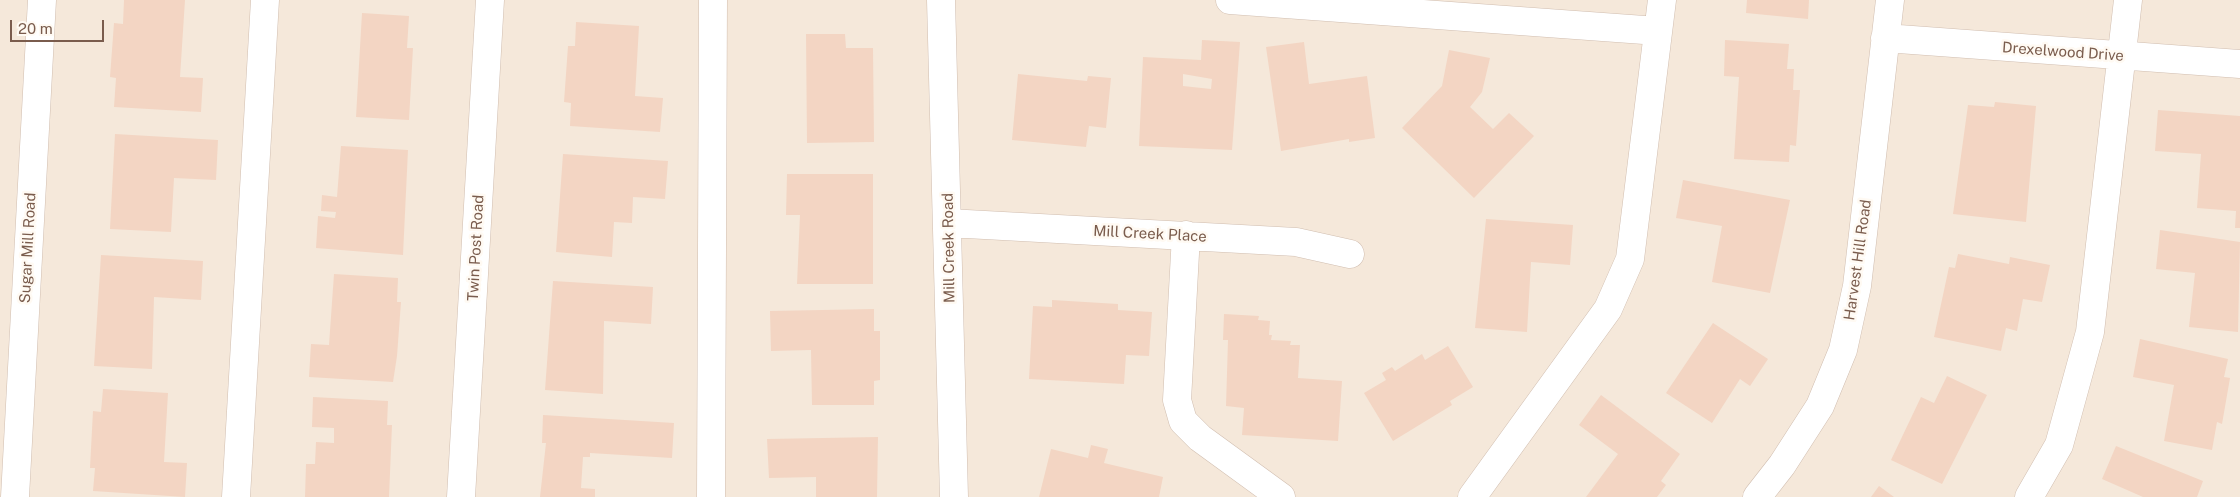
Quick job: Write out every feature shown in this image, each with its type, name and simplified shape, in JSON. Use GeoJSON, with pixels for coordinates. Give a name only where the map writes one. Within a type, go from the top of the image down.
{"type":"FeatureCollection","features":[{"type":"Feature","properties":{"kind":"street","name":"Sugar Mill Road"},"geometry":{"type":"LineString","coordinates":[[15,497],[42,0]]}},
{"type":"Feature","properties":{"kind":"street"},"geometry":{"type":"LineString","coordinates":[[236,497],[265,0]]}},
{"type":"Feature","properties":{"kind":"street","name":"Twin Post Road"},"geometry":{"type":"LineString","coordinates":[[461,497],[490,0]]}},
{"type":"Feature","properties":{"kind":"street"},"geometry":{"type":"LineString","coordinates":[[711,497],[713,0]]}},
{"type":"Feature","properties":{"kind":"street","name":"Mill Creek Road"},"geometry":{"type":"LineString","coordinates":[[941,0],[954,497]]}},
{"type":"Feature","properties":{"kind":"street"},"geometry":{"type":"LineString","coordinates":[[1230,0],[1658,31]]}},
{"type":"Feature","properties":{"kind":"street"},"geometry":{"type":"LineString","coordinates":[[1472,497],[1608,309],[1630,259],[1662,0]]}},
{"type":"Feature","properties":{"kind":"street","name":"Harvest Hill Road"},"geometry":{"type":"LineString","coordinates":[[1757,497],[1782,465],[1820,406],[1843,350],[1857,286],[1890,0]]}},
{"type":"Feature","properties":{"kind":"street"},"geometry":{"type":"LineString","coordinates":[[2029,497],[2059,445],[2090,332],[2128,0]]}},
{"type":"Feature","properties":{"kind":"street","name":"Drexelwood Drive"},"geometry":{"type":"LineString","coordinates":[[1885,38],[2240,64]]}},
{"type":"Feature","properties":{"kind":"street","name":"Mill Creek Place"},"geometry":{"type":"LineString","coordinates":[[948,223],[1296,242],[1350,254]]}},
{"type":"Feature","properties":{"kind":"street"},"geometry":{"type":"LineString","coordinates":[[1186,236],[1177,400],[1183,421],[1200,438],[1281,497]]}},
{"type":"Feature","properties":{"kind":"shaded area"},"geometry":{"type":"Polygon","coordinates":[[[0,0],[2240,0],[2240,497],[0,497],[0,0]]]}},
{"type":"Feature","properties":{"kind":"building"},"geometry":{"type":"Polygon","coordinates":[[[124,0],[185,0],[180,77],[203,78],[201,112],[114,107],[116,78],[110,77],[114,23],[123,24],[124,0]]]}},
{"type":"Feature","properties":{"kind":"building"},"geometry":{"type":"Polygon","coordinates":[[[1747,0],[1809,0],[1808,19],[1746,13],[1747,0]]]}},
{"type":"Feature","properties":{"kind":"building"},"geometry":{"type":"Polygon","coordinates":[[[362,13],[409,16],[407,48],[413,48],[409,120],[356,117],[362,13]]]}},
{"type":"Feature","properties":{"kind":"building"},"geometry":{"type":"Polygon","coordinates":[[[576,22],[639,26],[635,96],[663,98],[660,132],[570,126],[571,103],[564,102],[568,46],[575,46],[576,22]]]}},
{"type":"Feature","properties":{"kind":"building"},"geometry":{"type":"Polygon","coordinates":[[[806,34],[845,34],[846,48],[873,48],[874,142],[807,143],[806,34]]]}},
{"type":"Feature","properties":{"kind":"building"},"geometry":{"type":"Polygon","coordinates":[[[1202,40],[1240,42],[1232,150],[1139,146],[1143,57],[1201,60],[1202,40]],[[1183,74],[1183,86],[1211,89],[1212,79],[1183,74]]]}},
{"type":"Feature","properties":{"kind":"building"},"geometry":{"type":"Polygon","coordinates":[[[1725,40],[1789,44],[1787,69],[1794,69],[1793,90],[1800,90],[1796,146],[1790,145],[1789,162],[1734,159],[1739,77],[1724,76],[1725,40]]]}},
{"type":"Feature","properties":{"kind":"building"},"geometry":{"type":"Polygon","coordinates":[[[1304,42],[1309,84],[1367,76],[1375,138],[1349,142],[1349,139],[1281,151],[1266,47],[1304,42]]]}},
{"type":"Feature","properties":{"kind":"building"},"geometry":{"type":"Polygon","coordinates":[[[1449,50],[1490,58],[1482,92],[1470,107],[1493,129],[1509,113],[1534,136],[1474,198],[1402,128],[1442,86],[1449,50]]]}},
{"type":"Feature","properties":{"kind":"building"},"geometry":{"type":"Polygon","coordinates":[[[1018,74],[1087,81],[1088,76],[1111,78],[1106,128],[1089,126],[1086,147],[1012,140],[1018,74]]]}},
{"type":"Feature","properties":{"kind":"building"},"geometry":{"type":"Polygon","coordinates":[[[1995,102],[2036,106],[2026,222],[1953,214],[1968,105],[1994,107],[1995,102]]]}},
{"type":"Feature","properties":{"kind":"building"},"geometry":{"type":"Polygon","coordinates":[[[2158,110],[2240,116],[2240,228],[2235,228],[2236,211],[2197,208],[2201,154],[2155,151],[2158,110]]]}},
{"type":"Feature","properties":{"kind":"building"},"geometry":{"type":"Polygon","coordinates":[[[115,134],[218,140],[216,180],[174,178],[171,232],[110,229],[115,134]]]}},
{"type":"Feature","properties":{"kind":"building"},"geometry":{"type":"Polygon","coordinates":[[[341,146],[408,150],[403,255],[316,248],[318,216],[335,218],[336,212],[321,211],[322,195],[337,197],[341,146]]]}},
{"type":"Feature","properties":{"kind":"building"},"geometry":{"type":"Polygon","coordinates":[[[563,154],[668,161],[665,199],[633,197],[632,223],[614,222],[612,257],[556,252],[563,154]]]}},
{"type":"Feature","properties":{"kind":"building"},"geometry":{"type":"Polygon","coordinates":[[[787,174],[873,174],[873,284],[797,284],[800,215],[786,215],[787,174]]]}},
{"type":"Feature","properties":{"kind":"building"},"geometry":{"type":"Polygon","coordinates":[[[1683,180],[1790,200],[1770,293],[1712,282],[1722,226],[1676,218],[1683,180]]]}},
{"type":"Feature","properties":{"kind":"building"},"geometry":{"type":"Polygon","coordinates":[[[1486,219],[1573,225],[1570,265],[1531,262],[1527,332],[1475,328],[1486,219]]]}},
{"type":"Feature","properties":{"kind":"building"},"geometry":{"type":"Polygon","coordinates":[[[2160,230],[2240,242],[2238,332],[2189,327],[2195,273],[2156,269],[2160,230]]]}},
{"type":"Feature","properties":{"kind":"building"},"geometry":{"type":"Polygon","coordinates":[[[1958,254],[2009,264],[2010,257],[2050,265],[2042,302],[2023,299],[2017,331],[2006,328],[2001,351],[1934,337],[1949,267],[1955,268],[1958,254]]]}},
{"type":"Feature","properties":{"kind":"building"},"geometry":{"type":"Polygon","coordinates":[[[101,255],[203,261],[201,300],[154,297],[152,369],[94,366],[101,255]]]}},
{"type":"Feature","properties":{"kind":"building"},"geometry":{"type":"Polygon","coordinates":[[[334,274],[398,278],[397,302],[401,302],[393,382],[309,377],[311,344],[329,345],[334,274]]]}},
{"type":"Feature","properties":{"kind":"building"},"geometry":{"type":"Polygon","coordinates":[[[553,281],[653,287],[651,324],[604,321],[603,394],[545,390],[553,281]]]}},
{"type":"Feature","properties":{"kind":"building"},"geometry":{"type":"Polygon","coordinates":[[[1052,300],[1118,304],[1118,310],[1152,312],[1149,356],[1126,355],[1124,384],[1029,379],[1033,306],[1052,307],[1052,300]]]}},
{"type":"Feature","properties":{"kind":"building"},"geometry":{"type":"Polygon","coordinates":[[[874,309],[874,331],[880,331],[880,380],[874,381],[874,405],[812,405],[811,350],[771,351],[770,311],[874,309]]]}},
{"type":"Feature","properties":{"kind":"building"},"geometry":{"type":"Polygon","coordinates":[[[1224,314],[1259,316],[1258,320],[1270,321],[1269,335],[1272,335],[1271,340],[1291,341],[1290,345],[1300,345],[1298,378],[1342,381],[1338,441],[1242,435],[1244,408],[1226,406],[1228,340],[1223,340],[1224,314]]]}},
{"type":"Feature","properties":{"kind":"building"},"geometry":{"type":"Polygon","coordinates":[[[1713,323],[1768,359],[1750,386],[1740,379],[1712,423],[1666,393],[1713,323]]]}},
{"type":"Feature","properties":{"kind":"building"},"geometry":{"type":"Polygon","coordinates":[[[2140,339],[2228,359],[2224,377],[2230,378],[2222,424],[2217,422],[2212,450],[2164,441],[2174,385],[2133,377],[2140,339]]]}},
{"type":"Feature","properties":{"kind":"building"},"geometry":{"type":"Polygon","coordinates":[[[1448,346],[1473,387],[1450,401],[1452,405],[1393,441],[1364,393],[1386,380],[1382,373],[1392,367],[1395,371],[1422,354],[1425,360],[1448,346]]]}},
{"type":"Feature","properties":{"kind":"building"},"geometry":{"type":"Polygon","coordinates":[[[1947,376],[1987,395],[1942,484],[1891,460],[1921,397],[1934,403],[1947,376]]]}},
{"type":"Feature","properties":{"kind":"building"},"geometry":{"type":"Polygon","coordinates":[[[103,389],[168,393],[164,462],[187,463],[185,497],[93,491],[95,468],[90,468],[93,411],[101,412],[103,389]]]}},
{"type":"Feature","properties":{"kind":"building"},"geometry":{"type":"Polygon","coordinates":[[[1601,395],[1680,454],[1661,481],[1666,485],[1657,497],[1586,497],[1618,454],[1579,425],[1601,395]]]}},
{"type":"Feature","properties":{"kind":"building"},"geometry":{"type":"Polygon","coordinates":[[[313,397],[388,401],[387,425],[392,425],[389,497],[305,497],[306,464],[315,464],[316,442],[334,443],[334,428],[312,427],[313,397]]]}},
{"type":"Feature","properties":{"kind":"building"},"geometry":{"type":"Polygon","coordinates":[[[543,415],[674,423],[672,458],[590,453],[590,457],[583,457],[581,488],[595,489],[595,497],[540,497],[546,443],[542,443],[543,415]]]}},
{"type":"Feature","properties":{"kind":"building"},"geometry":{"type":"Polygon","coordinates":[[[878,437],[877,497],[816,497],[816,477],[769,478],[767,439],[878,437]]]}},
{"type":"Feature","properties":{"kind":"building"},"geometry":{"type":"Polygon","coordinates":[[[1091,445],[1108,449],[1104,463],[1163,477],[1159,497],[1039,497],[1051,449],[1088,458],[1091,445]]]}},
{"type":"Feature","properties":{"kind":"building"},"geometry":{"type":"Polygon","coordinates":[[[2116,446],[2203,481],[2197,497],[2143,497],[2102,479],[2116,446]]]}},
{"type":"Feature","properties":{"kind":"building"},"geometry":{"type":"Polygon","coordinates":[[[1879,486],[1894,497],[1871,497],[1879,486]]]}}]}
